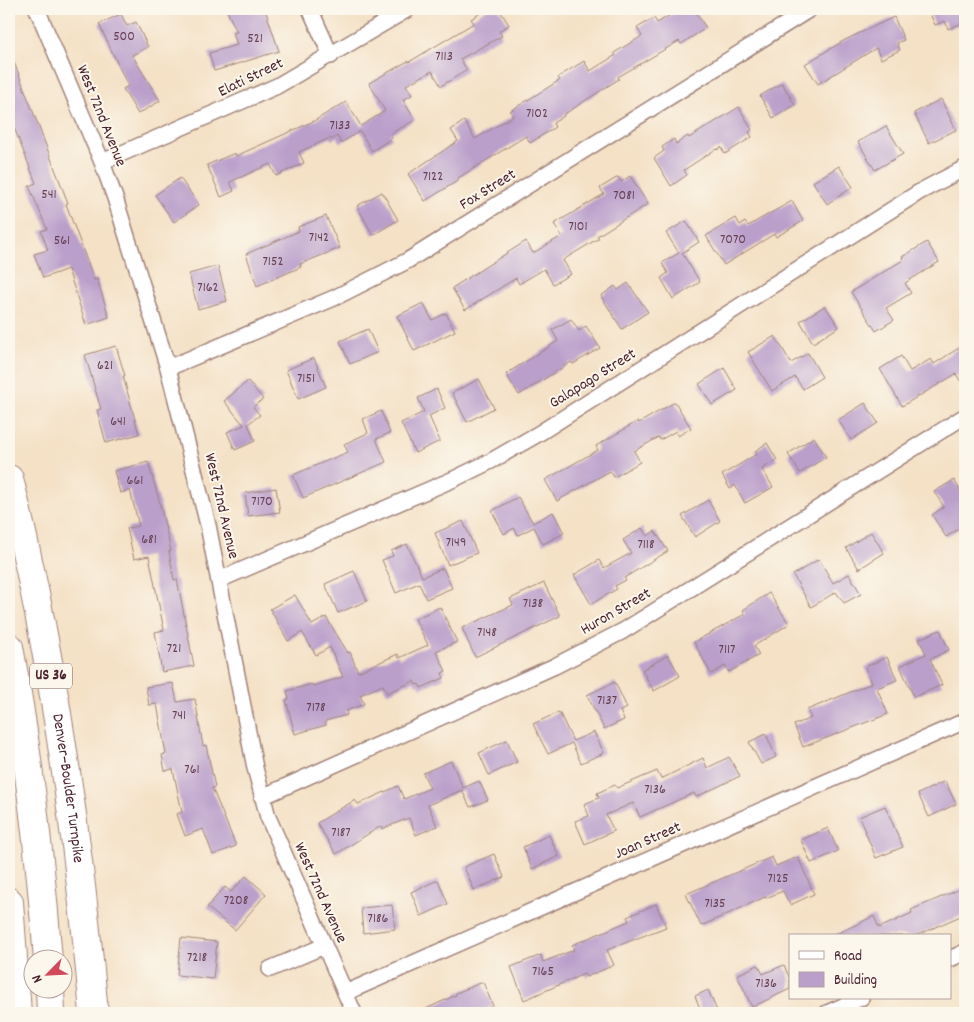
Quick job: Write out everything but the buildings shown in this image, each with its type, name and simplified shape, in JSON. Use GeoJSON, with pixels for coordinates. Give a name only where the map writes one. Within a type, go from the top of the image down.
{"type":"FeatureCollection","features":[{"type":"Feature","properties":{"kind":"highway","name":"Denver–Boulder Turnpike"},"geometry":{"type":"LineString","coordinates":[[9,478],[32,581],[57,714],[74,828],[94,1013]]}},
{"type":"Feature","properties":{"kind":"highway"},"geometry":{"type":"LineString","coordinates":[[9,647],[32,792],[47,950]]}},
{"type":"Feature","properties":{"kind":"highway"},"geometry":{"type":"LineString","coordinates":[[9,902],[17,1013]]}},
{"type":"Feature","properties":{"kind":"highway"},"geometry":{"type":"LineString","coordinates":[[50,1000],[51,1013]]}},
{"type":"Feature","properties":{"kind":"street","name":"West 72nd Avenue"},"geometry":{"type":"LineString","coordinates":[[37,9],[102,162],[168,368],[195,468],[262,797],[275,834],[354,1013]]}},
{"type":"Feature","properties":{"kind":"street"},"geometry":{"type":"LineString","coordinates":[[310,9],[331,56]]}},
{"type":"Feature","properties":{"kind":"street","name":"Elati Street"},"geometry":{"type":"LineString","coordinates":[[102,162],[278,86],[408,9]]}},
{"type":"Feature","properties":{"kind":"street","name":"Fox Street"},"geometry":{"type":"LineString","coordinates":[[168,368],[334,298],[407,260],[810,9]]}},
{"type":"Feature","properties":{"kind":"street","name":"Galapago Street"},"geometry":{"type":"LineString","coordinates":[[219,580],[491,461],[555,423],[921,191],[965,168]]}},
{"type":"Feature","properties":{"kind":"street","name":"Huron Street"},"geometry":{"type":"LineString","coordinates":[[262,797],[555,666],[623,631],[965,416]]}},
{"type":"Feature","properties":{"kind":"street","name":"Joan Street"},"geometry":{"type":"LineString","coordinates":[[346,994],[965,721]]}},
{"type":"Feature","properties":{"kind":"street"},"geometry":{"type":"LineString","coordinates":[[270,969],[324,946]]}},
{"type":"Feature","properties":{"kind":"street"},"geometry":{"type":"LineString","coordinates":[[952,958],[965,952]]}},
{"type":"Feature","properties":{"kind":"street"},"geometry":{"type":"LineString","coordinates":[[827,1013],[856,1000]]}}]}
